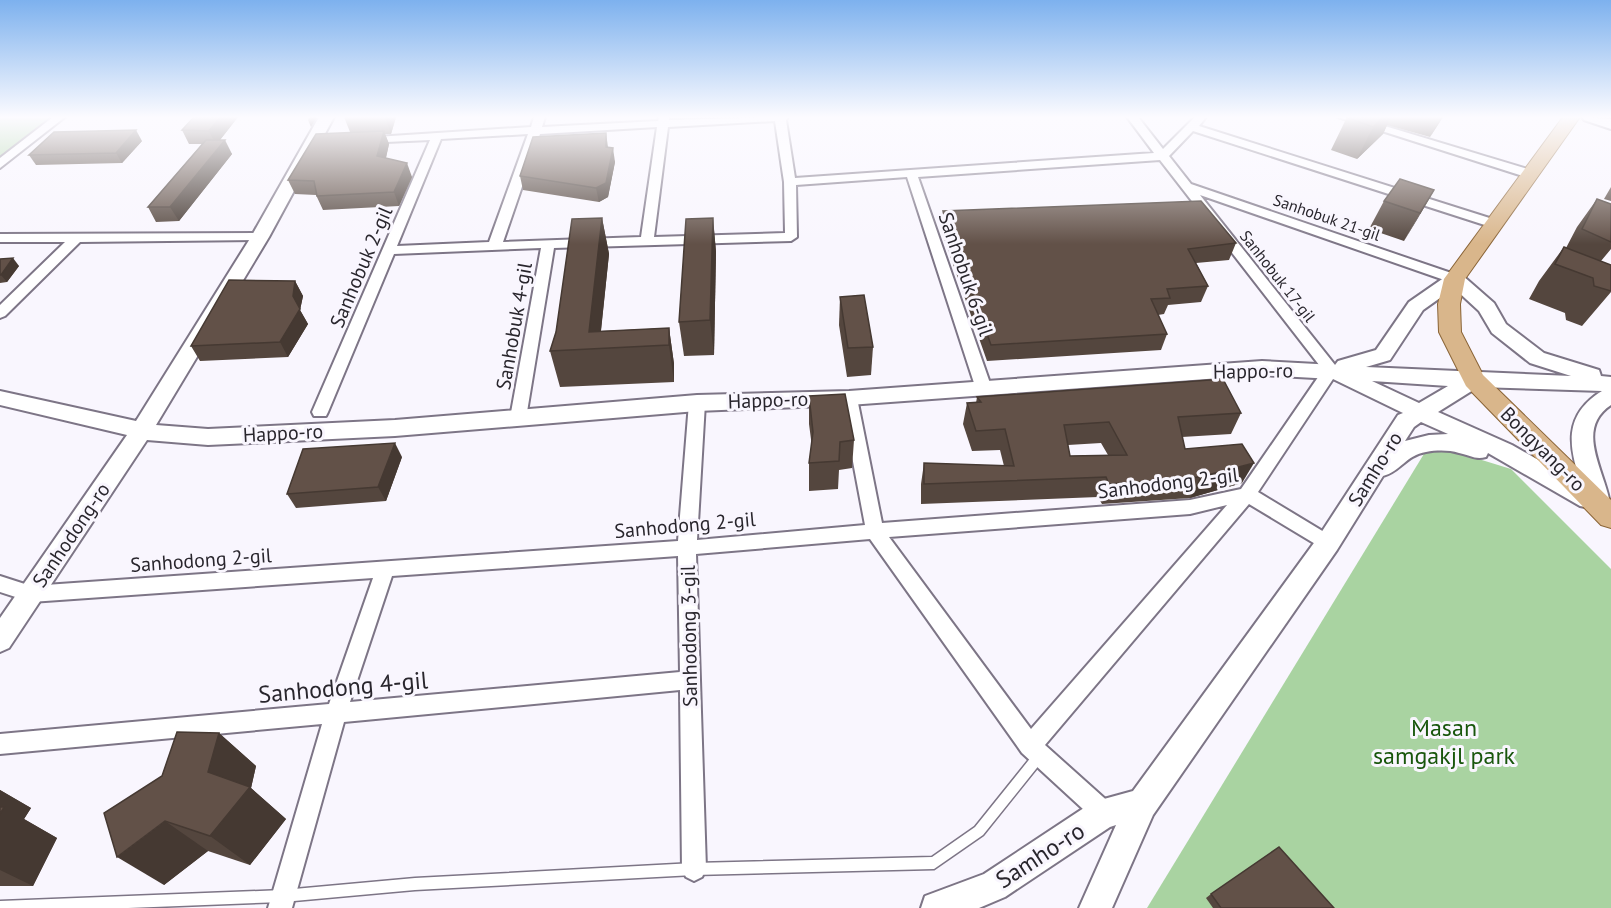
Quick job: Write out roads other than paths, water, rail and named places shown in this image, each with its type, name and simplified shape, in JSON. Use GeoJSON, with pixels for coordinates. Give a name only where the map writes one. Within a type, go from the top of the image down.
{"type":"FeatureCollection","features":[{"type":"Feature","properties":{"kind":"main road","name":"Sanhodong-ro"},"geometry":{"type":"LineString","coordinates":[[0,640],[142,430],[306,159]]}},
{"type":"Feature","properties":{"kind":"main road"},"geometry":{"type":"LineString","coordinates":[[1331,370],[1383,355],[1416,306],[1455,279],[1541,159]]}},
{"type":"Feature","properties":{"kind":"main road"},"geometry":{"type":"LineString","coordinates":[[1455,279],[1487,307],[1499,328],[1537,358],[1611,380]]}},
{"type":"Feature","properties":{"kind":"main road"},"geometry":{"type":"LineString","coordinates":[[1455,279],[1449,304],[1450,332],[1474,380]]}},
{"type":"Feature","properties":{"kind":"main road","name":"Happo-ro"},"geometry":{"type":"LineString","coordinates":[[0,399],[158,434],[208,437],[395,428],[697,402],[849,398],[1262,368],[1331,370],[1474,380],[1611,384]]}},
{"type":"Feature","properties":{"kind":"main road"},"geometry":{"type":"LineString","coordinates":[[1331,370],[1504,450],[1607,513]]}},
{"type":"Feature","properties":{"kind":"main road","name":"Samho-ro"},"geometry":{"type":"LineString","coordinates":[[1095,908],[1142,804],[1328,543],[1406,421],[1474,380]]}},
{"type":"Feature","properties":{"kind":"main road","name":"Bongyang-ro"},"geometry":{"type":"LineString","coordinates":[[1474,380],[1607,513]]}},
{"type":"Feature","properties":{"kind":"main road"},"geometry":{"type":"LineString","coordinates":[[1607,513],[1583,456],[1581,431],[1597,401],[1611,394]]}},
{"type":"Feature","properties":{"kind":"main road"},"geometry":{"type":"LineString","coordinates":[[1368,481],[1400,453],[1438,441],[1462,444],[1607,513]]}},
{"type":"Feature","properties":{"kind":"main road","name":"Samho-ro"},"geometry":{"type":"LineString","coordinates":[[938,908],[994,886],[1104,813],[1142,804]]}},
{"type":"Feature","properties":{"kind":"street","name":"Sanhobuk 2-gil"},"geometry":{"type":"LineString","coordinates":[[320,412],[427,159]]}},
{"type":"Feature","properties":{"kind":"street"},"geometry":{"type":"LineString","coordinates":[[495,245],[524,159]]}},
{"type":"Feature","properties":{"kind":"street"},"geometry":{"type":"LineString","coordinates":[[647,242],[659,159]]}},
{"type":"Feature","properties":{"kind":"street","name":"Sanhobuk 4-gil"},"geometry":{"type":"LineString","coordinates":[[518,418],[548,244],[791,237],[790,182],[787,159]]}},
{"type":"Feature","properties":{"kind":"street"},"geometry":{"type":"LineString","coordinates":[[790,182],[1113,159]]}},
{"type":"Feature","properties":{"kind":"street","name":"Sanhobuk 17-gil"},"geometry":{"type":"LineString","coordinates":[[1166,159],[1331,370]]}},
{"type":"Feature","properties":{"kind":"street"},"geometry":{"type":"LineString","coordinates":[[1292,159],[1495,224]]}},
{"type":"Feature","properties":{"kind":"street"},"geometry":{"type":"LineString","coordinates":[[1482,159],[1530,174]]}},
{"type":"Feature","properties":{"kind":"street","name":"Sanhobuk 6-gil"},"geometry":{"type":"LineString","coordinates":[[911,173],[983,387]]}},
{"type":"Feature","properties":{"kind":"street","name":"Sanhobuk 21-gil"},"geometry":{"type":"LineString","coordinates":[[1187,187],[1455,279]]}},
{"type":"Feature","properties":{"kind":"street"},"geometry":{"type":"LineString","coordinates":[[0,238],[260,237]]}},
{"type":"Feature","properties":{"kind":"street"},"geometry":{"type":"LineString","coordinates":[[0,313],[76,238]]}},
{"type":"Feature","properties":{"kind":"street"},"geometry":{"type":"LineString","coordinates":[[390,250],[548,244]]}},
{"type":"Feature","properties":{"kind":"street"},"geometry":{"type":"LineString","coordinates":[[1035,751],[1247,494],[1331,370]]}},
{"type":"Feature","properties":{"kind":"street"},"geometry":{"type":"LineString","coordinates":[[849,398],[874,531],[1035,751],[1104,813]]}},
{"type":"Feature","properties":{"kind":"street","name":"Sanhodong 3-gil"},"geometry":{"type":"LineString","coordinates":[[694,869],[687,549],[697,402]]}},
{"type":"Feature","properties":{"kind":"street","name":"Sanhodong 2-gil"},"geometry":{"type":"LineString","coordinates":[[31,594],[687,549],[874,531],[1190,507],[1247,494],[1328,543]]}},
{"type":"Feature","properties":{"kind":"street"},"geometry":{"type":"LineString","coordinates":[[281,902],[336,713],[385,569]]}},
{"type":"Feature","properties":{"kind":"street"},"geometry":{"type":"LineString","coordinates":[[0,584],[31,594]]}},
{"type":"Feature","properties":{"kind":"street","name":"Sanhodong 4-gil"},"geometry":{"type":"LineString","coordinates":[[0,744],[690,680]]}},
{"type":"Feature","properties":{"kind":"lane"},"geometry":{"type":"LineString","coordinates":[[0,907],[281,902],[415,884],[694,869],[934,863],[979,831],[1035,751]]}},
{"type":"Feature","properties":{"kind":"park label","name":"Masan samgakjl park"},"geometry":{"type":"Point","coordinates":[1444,741]}}]}
